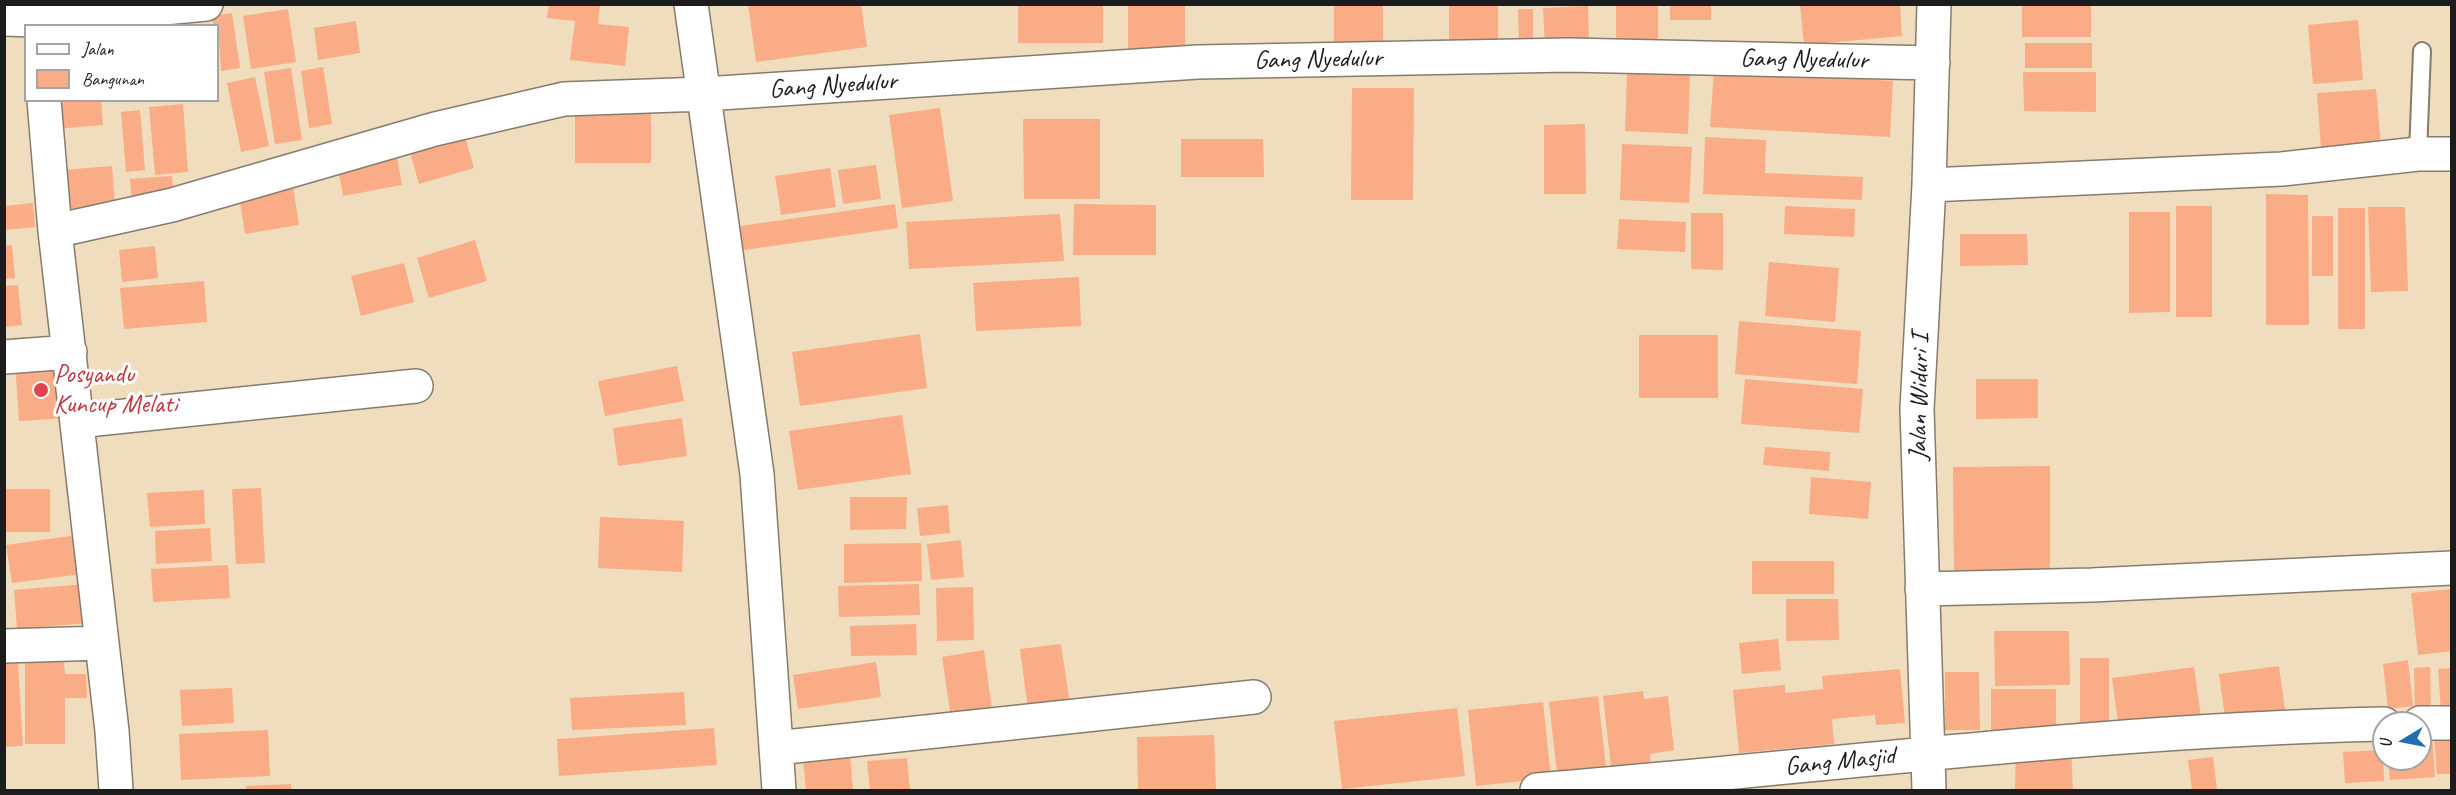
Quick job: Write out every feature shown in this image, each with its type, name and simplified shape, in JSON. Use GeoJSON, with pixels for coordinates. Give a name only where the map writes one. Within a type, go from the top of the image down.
{"type":"FeatureCollection","features":[{"type":"Feature","properties":{"kind":"street"},"geometry":{"type":"LineString","coordinates":[[29,17],[206,4]]}},
{"type":"Feature","properties":{"kind":"street"},"geometry":{"type":"LineString","coordinates":[[691,4],[757,474],[779,790]]}},
{"type":"Feature","properties":{"kind":"street","name":"Jalan Widuri I"},"geometry":{"type":"LineString","coordinates":[[1929,790],[1917,409],[1929,185],[1934,4]]}},
{"type":"Feature","properties":{"kind":"street","name":"Gang Nyedulur"},"geometry":{"type":"LineString","coordinates":[[55,231],[172,205],[435,129],[564,99],[704,94],[1198,63],[1569,55],[1934,63]]}},
{"type":"Feature","properties":{"kind":"street"},"geometry":{"type":"LineString","coordinates":[[44,102],[55,231],[102,643],[116,790]]}},
{"type":"Feature","properties":{"kind":"street"},"geometry":{"type":"LineString","coordinates":[[1929,185],[2282,169],[2418,154],[2451,154]]}},
{"type":"Feature","properties":{"kind":"street"},"geometry":{"type":"LineString","coordinates":[[4,357],[70,352]]}},
{"type":"Feature","properties":{"kind":"street"},"geometry":{"type":"LineString","coordinates":[[77,421],[416,387]]}},
{"type":"Feature","properties":{"kind":"street"},"geometry":{"type":"LineString","coordinates":[[1922,590],[2092,585],[2451,568]]}},
{"type":"Feature","properties":{"kind":"street"},"geometry":{"type":"LineString","coordinates":[[4,646],[102,643]]}},
{"type":"Feature","properties":{"kind":"street"},"geometry":{"type":"LineString","coordinates":[[776,748],[1254,697]]}},
{"type":"Feature","properties":{"kind":"street"},"geometry":{"type":"LineString","coordinates":[[2432,723],[2451,723]]}},
{"type":"Feature","properties":{"kind":"street","name":"Gang Masjid"},"geometry":{"type":"LineString","coordinates":[[1537,790],[2137,735],[2372,725]]}},
{"type":"Feature","properties":{"kind":"lane"},"geometry":{"type":"LineString","coordinates":[[2418,154],[2422,51]]}},
{"type":"Feature","properties":{"kind":"building"},"geometry":{"type":"Polygon","coordinates":[[[549,4],[600,4],[598,24],[629,27],[625,66],[570,60],[575,21],[547,18],[549,4]]]}},
{"type":"Feature","properties":{"kind":"building"},"geometry":{"type":"Polygon","coordinates":[[[748,4],[861,4],[867,47],[756,62],[748,4]]]}},
{"type":"Feature","properties":{"kind":"building"},"geometry":{"type":"Polygon","coordinates":[[[1018,4],[1103,4],[1103,43],[1018,43],[1018,4]]]}},
{"type":"Feature","properties":{"kind":"building"},"geometry":{"type":"Polygon","coordinates":[[[1128,4],[1185,4],[1185,49],[1128,50],[1128,4]]]}},
{"type":"Feature","properties":{"kind":"building"},"geometry":{"type":"Polygon","coordinates":[[[1334,4],[1383,4],[1383,45],[1334,45],[1334,4]]]}},
{"type":"Feature","properties":{"kind":"building"},"geometry":{"type":"Polygon","coordinates":[[[1449,4],[1498,4],[1498,53],[1449,52],[1449,4]]]}},
{"type":"Feature","properties":{"kind":"building"},"geometry":{"type":"Polygon","coordinates":[[[1670,4],[1711,4],[1711,20],[1670,20],[1670,4]]]}},
{"type":"Feature","properties":{"kind":"building"},"geometry":{"type":"Polygon","coordinates":[[[1800,4],[1900,4],[1902,36],[1804,45],[1800,4]]]}},
{"type":"Feature","properties":{"kind":"building"},"geometry":{"type":"Polygon","coordinates":[[[2022,4],[2091,4],[2091,37],[2022,37],[2022,4]]]}},
{"type":"Feature","properties":{"kind":"building"},"geometry":{"type":"Polygon","coordinates":[[[1616,5],[1658,5],[1658,50],[1616,50],[1616,5]]]}},
{"type":"Feature","properties":{"kind":"building"},"geometry":{"type":"Polygon","coordinates":[[[1588,6],[1589,43],[1545,44],[1543,8],[1588,6]]]}},
{"type":"Feature","properties":{"kind":"building"},"geometry":{"type":"Polygon","coordinates":[[[288,9],[296,62],[251,69],[243,16],[288,9]]]}},
{"type":"Feature","properties":{"kind":"building"},"geometry":{"type":"Polygon","coordinates":[[[1518,9],[1533,9],[1533,50],[1519,51],[1518,9]]]}},
{"type":"Feature","properties":{"kind":"building"},"geometry":{"type":"Polygon","coordinates":[[[232,13],[240,68],[221,71],[219,24],[214,24],[212,16],[232,13]]]}},
{"type":"Feature","properties":{"kind":"building"},"geometry":{"type":"Polygon","coordinates":[[[2358,20],[2363,80],[2313,84],[2308,25],[2358,20]]]}},
{"type":"Feature","properties":{"kind":"building"},"geometry":{"type":"Polygon","coordinates":[[[356,21],[360,53],[318,60],[314,28],[356,21]]]}},
{"type":"Feature","properties":{"kind":"building"},"geometry":{"type":"Polygon","coordinates":[[[2025,43],[2092,43],[2092,68],[2025,68],[2025,43]]]}},
{"type":"Feature","properties":{"kind":"building"},"geometry":{"type":"Polygon","coordinates":[[[323,67],[332,124],[309,128],[301,71],[323,67]]]}},
{"type":"Feature","properties":{"kind":"building"},"geometry":{"type":"Polygon","coordinates":[[[291,68],[302,140],[275,144],[264,72],[291,68]]]}},
{"type":"Feature","properties":{"kind":"building"},"geometry":{"type":"Polygon","coordinates":[[[1714,70],[1893,81],[1890,137],[1710,127],[1714,70]]]}},
{"type":"Feature","properties":{"kind":"building"},"geometry":{"type":"Polygon","coordinates":[[[1627,72],[1690,74],[1688,134],[1625,131],[1627,72]]]}},
{"type":"Feature","properties":{"kind":"building"},"geometry":{"type":"Polygon","coordinates":[[[2023,72],[2096,72],[2096,112],[2024,111],[2023,72]]]}},
{"type":"Feature","properties":{"kind":"building"},"geometry":{"type":"Polygon","coordinates":[[[255,77],[269,146],[241,152],[227,83],[255,77]]]}},
{"type":"Feature","properties":{"kind":"building"},"geometry":{"type":"Polygon","coordinates":[[[1352,88],[1414,88],[1413,200],[1351,200],[1352,88]]]}},
{"type":"Feature","properties":{"kind":"building"},"geometry":{"type":"Polygon","coordinates":[[[2376,89],[2381,145],[2321,149],[2317,93],[2376,89]]]}},
{"type":"Feature","properties":{"kind":"building"},"geometry":{"type":"Polygon","coordinates":[[[101,102],[103,125],[54,129],[52,103],[101,102]]]}},
{"type":"Feature","properties":{"kind":"building"},"geometry":{"type":"Polygon","coordinates":[[[183,104],[188,172],[155,175],[149,107],[183,104]]]}},
{"type":"Feature","properties":{"kind":"building"},"geometry":{"type":"Polygon","coordinates":[[[575,104],[651,104],[651,163],[575,163],[575,104]]]}},
{"type":"Feature","properties":{"kind":"building"},"geometry":{"type":"Polygon","coordinates":[[[940,108],[953,201],[902,208],[889,115],[940,108]]]}},
{"type":"Feature","properties":{"kind":"building"},"geometry":{"type":"Polygon","coordinates":[[[140,110],[145,170],[126,172],[121,112],[140,110]]]}},
{"type":"Feature","properties":{"kind":"building"},"geometry":{"type":"Polygon","coordinates":[[[1023,119],[1100,119],[1100,199],[1024,199],[1023,119]]]}},
{"type":"Feature","properties":{"kind":"building"},"geometry":{"type":"Polygon","coordinates":[[[1585,124],[1586,194],[1544,194],[1544,125],[1585,124]]]}},
{"type":"Feature","properties":{"kind":"building"},"geometry":{"type":"Polygon","coordinates":[[[464,133],[474,168],[419,184],[409,149],[464,133]]]}},
{"type":"Feature","properties":{"kind":"building"},"geometry":{"type":"Polygon","coordinates":[[[1705,137],[1766,140],[1765,173],[1863,177],[1862,200],[1703,194],[1705,137]]]}},
{"type":"Feature","properties":{"kind":"building"},"geometry":{"type":"Polygon","coordinates":[[[1181,139],[1263,139],[1264,177],[1181,177],[1181,139]]]}},
{"type":"Feature","properties":{"kind":"building"},"geometry":{"type":"Polygon","coordinates":[[[1622,144],[1692,147],[1689,203],[1620,200],[1622,144]]]}},
{"type":"Feature","properties":{"kind":"building"},"geometry":{"type":"Polygon","coordinates":[[[396,151],[402,185],[343,196],[337,161],[396,151]]]}},
{"type":"Feature","properties":{"kind":"building"},"geometry":{"type":"Polygon","coordinates":[[[876,165],[881,199],[843,204],[838,170],[876,165]]]}},
{"type":"Feature","properties":{"kind":"building"},"geometry":{"type":"Polygon","coordinates":[[[112,166],[115,206],[65,209],[62,170],[112,166]]]}},
{"type":"Feature","properties":{"kind":"building"},"geometry":{"type":"Polygon","coordinates":[[[830,168],[836,207],[781,215],[775,176],[830,168]]]}},
{"type":"Feature","properties":{"kind":"building"},"geometry":{"type":"Polygon","coordinates":[[[172,176],[174,198],[132,201],[130,179],[172,176]]]}},
{"type":"Feature","properties":{"kind":"building"},"geometry":{"type":"Polygon","coordinates":[[[292,180],[299,225],[245,234],[238,188],[292,180]]]}},
{"type":"Feature","properties":{"kind":"building"},"geometry":{"type":"Polygon","coordinates":[[[2266,194],[2308,195],[2309,325],[2266,325],[2266,194]]]}},
{"type":"Feature","properties":{"kind":"building"},"geometry":{"type":"Polygon","coordinates":[[[33,203],[35,227],[4,230],[4,206],[33,203]]]}},
{"type":"Feature","properties":{"kind":"building"},"geometry":{"type":"Polygon","coordinates":[[[895,204],[898,228],[737,251],[733,227],[895,204]]]}},
{"type":"Feature","properties":{"kind":"building"},"geometry":{"type":"Polygon","coordinates":[[[1074,204],[1156,205],[1156,255],[1073,255],[1074,204]]]}},
{"type":"Feature","properties":{"kind":"building"},"geometry":{"type":"Polygon","coordinates":[[[1785,206],[1855,209],[1854,237],[1784,234],[1785,206]]]}},
{"type":"Feature","properties":{"kind":"building"},"geometry":{"type":"Polygon","coordinates":[[[2176,206],[2212,206],[2212,317],[2176,317],[2176,206]]]}},
{"type":"Feature","properties":{"kind":"building"},"geometry":{"type":"Polygon","coordinates":[[[2368,207],[2405,207],[2408,291],[2371,292],[2368,207]]]}},
{"type":"Feature","properties":{"kind":"building"},"geometry":{"type":"Polygon","coordinates":[[[2338,208],[2365,208],[2365,329],[2338,329],[2338,208]]]}},
{"type":"Feature","properties":{"kind":"building"},"geometry":{"type":"Polygon","coordinates":[[[2129,212],[2170,212],[2170,312],[2129,313],[2129,212]]]}},
{"type":"Feature","properties":{"kind":"building"},"geometry":{"type":"Polygon","coordinates":[[[1691,213],[1723,213],[1723,270],[1691,269],[1691,213]]]}},
{"type":"Feature","properties":{"kind":"building"},"geometry":{"type":"Polygon","coordinates":[[[1060,214],[1064,261],[909,269],[906,222],[1060,214]]]}},
{"type":"Feature","properties":{"kind":"building"},"geometry":{"type":"Polygon","coordinates":[[[2312,216],[2333,216],[2333,276],[2312,276],[2312,216]]]}},
{"type":"Feature","properties":{"kind":"building"},"geometry":{"type":"Polygon","coordinates":[[[1619,219],[1686,222],[1685,252],[1617,249],[1619,219]]]}},
{"type":"Feature","properties":{"kind":"building"},"geometry":{"type":"Polygon","coordinates":[[[1960,234],[2027,234],[2028,265],[1960,266],[1960,234]]]}},
{"type":"Feature","properties":{"kind":"building"},"geometry":{"type":"Polygon","coordinates":[[[475,240],[487,281],[429,298],[417,258],[475,240]]]}},
{"type":"Feature","properties":{"kind":"building"},"geometry":{"type":"Polygon","coordinates":[[[12,245],[15,278],[4,279],[4,246],[12,245]]]}},
{"type":"Feature","properties":{"kind":"building"},"geometry":{"type":"Polygon","coordinates":[[[155,246],[158,278],[122,282],[119,250],[155,246]]]}},
{"type":"Feature","properties":{"kind":"building"},"geometry":{"type":"Polygon","coordinates":[[[1769,262],[1839,268],[1835,322],[1765,316],[1769,262]]]}},
{"type":"Feature","properties":{"kind":"building"},"geometry":{"type":"Polygon","coordinates":[[[404,263],[414,302],[361,316],[351,276],[404,263]]]}},
{"type":"Feature","properties":{"kind":"building"},"geometry":{"type":"Polygon","coordinates":[[[1079,277],[1081,326],[976,331],[973,283],[1079,277]]]}},
{"type":"Feature","properties":{"kind":"building"},"geometry":{"type":"Polygon","coordinates":[[[204,281],[207,322],[124,329],[120,288],[204,281]]]}},
{"type":"Feature","properties":{"kind":"building"},"geometry":{"type":"Polygon","coordinates":[[[18,285],[22,325],[4,327],[4,286],[18,285]]]}},
{"type":"Feature","properties":{"kind":"building"},"geometry":{"type":"Polygon","coordinates":[[[1739,321],[1861,331],[1857,384],[1735,374],[1739,321]]]}},
{"type":"Feature","properties":{"kind":"building"},"geometry":{"type":"Polygon","coordinates":[[[920,334],[927,388],[800,406],[792,352],[920,334]]]}},
{"type":"Feature","properties":{"kind":"building"},"geometry":{"type":"Polygon","coordinates":[[[1639,335],[1718,335],[1718,398],[1639,398],[1639,335]]]}},
{"type":"Feature","properties":{"kind":"building","name":"Posyandu Kuncup Melati"},"geometry":{"type":"Polygon","coordinates":[[[64,358],[68,418],[19,421],[15,362],[64,358]]]}},
{"type":"Feature","properties":{"kind":"building"},"geometry":{"type":"Polygon","coordinates":[[[677,366],[684,401],[605,416],[598,381],[677,366]]]}},
{"type":"Feature","properties":{"kind":"building"},"geometry":{"type":"Polygon","coordinates":[[[1745,379],[1863,389],[1859,433],[1741,424],[1745,379]]]}},
{"type":"Feature","properties":{"kind":"building"},"geometry":{"type":"Polygon","coordinates":[[[1976,379],[2038,379],[2038,418],[1976,419],[1976,379]]]}},
{"type":"Feature","properties":{"kind":"building"},"geometry":{"type":"Polygon","coordinates":[[[902,415],[911,474],[798,490],[789,431],[902,415]]]}},
{"type":"Feature","properties":{"kind":"building"},"geometry":{"type":"Polygon","coordinates":[[[682,418],[687,456],[618,466],[613,428],[682,418]]]}},
{"type":"Feature","properties":{"kind":"building"},"geometry":{"type":"Polygon","coordinates":[[[1765,447],[1830,452],[1829,471],[1763,465],[1765,447]]]}},
{"type":"Feature","properties":{"kind":"building"},"geometry":{"type":"Polygon","coordinates":[[[2050,466],[2050,580],[1954,581],[1953,467],[2050,466]]]}},
{"type":"Feature","properties":{"kind":"building"},"geometry":{"type":"Polygon","coordinates":[[[1811,477],[1871,482],[1868,519],[1809,514],[1811,477]]]}},
{"type":"Feature","properties":{"kind":"building"},"geometry":{"type":"Polygon","coordinates":[[[261,488],[265,563],[236,564],[232,489],[261,488]]]}},
{"type":"Feature","properties":{"kind":"building"},"geometry":{"type":"Polygon","coordinates":[[[4,489],[50,489],[50,532],[4,532],[4,489]]]}},
{"type":"Feature","properties":{"kind":"building"},"geometry":{"type":"Polygon","coordinates":[[[204,490],[205,524],[150,527],[147,493],[204,490]]]}},
{"type":"Feature","properties":{"kind":"building"},"geometry":{"type":"Polygon","coordinates":[[[850,497],[907,497],[906,529],[850,530],[850,497]]]}},
{"type":"Feature","properties":{"kind":"building"},"geometry":{"type":"Polygon","coordinates":[[[948,505],[950,533],[920,536],[917,508],[948,505]]]}},
{"type":"Feature","properties":{"kind":"building"},"geometry":{"type":"Polygon","coordinates":[[[600,517],[684,521],[682,572],[598,568],[600,517]]]}},
{"type":"Feature","properties":{"kind":"building"},"geometry":{"type":"Polygon","coordinates":[[[210,528],[212,561],[156,564],[155,531],[210,528]]]}},
{"type":"Feature","properties":{"kind":"building"},"geometry":{"type":"Polygon","coordinates":[[[77,535],[82,574],[12,583],[6,545],[77,535]]]}},
{"type":"Feature","properties":{"kind":"building"},"geometry":{"type":"Polygon","coordinates":[[[961,540],[964,577],[931,580],[927,544],[961,540]]]}},
{"type":"Feature","properties":{"kind":"building"},"geometry":{"type":"Polygon","coordinates":[[[921,543],[922,581],[844,583],[844,544],[921,543]]]}},
{"type":"Feature","properties":{"kind":"building"},"geometry":{"type":"Polygon","coordinates":[[[1752,561],[1834,561],[1834,594],[1752,594],[1752,561]]]}},
{"type":"Feature","properties":{"kind":"building"},"geometry":{"type":"Polygon","coordinates":[[[228,565],[230,598],[153,602],[151,569],[228,565]]]}},
{"type":"Feature","properties":{"kind":"building"},"geometry":{"type":"Polygon","coordinates":[[[85,584],[88,623],[17,629],[14,590],[85,584]]]}},
{"type":"Feature","properties":{"kind":"building"},"geometry":{"type":"Polygon","coordinates":[[[919,584],[920,615],[839,617],[838,586],[919,584]]]}},
{"type":"Feature","properties":{"kind":"building"},"geometry":{"type":"Polygon","coordinates":[[[973,587],[974,640],[937,641],[936,588],[973,587]]]}},
{"type":"Feature","properties":{"kind":"building"},"geometry":{"type":"Polygon","coordinates":[[[2452,589],[2452,651],[2418,655],[2411,593],[2452,589]]]}},
{"type":"Feature","properties":{"kind":"building"},"geometry":{"type":"Polygon","coordinates":[[[1786,599],[1838,599],[1839,640],[1786,641],[1786,599]]]}},
{"type":"Feature","properties":{"kind":"building"},"geometry":{"type":"Polygon","coordinates":[[[916,624],[917,655],[851,656],[850,626],[916,624]]]}},
{"type":"Feature","properties":{"kind":"building"},"geometry":{"type":"Polygon","coordinates":[[[1994,631],[2069,631],[2070,685],[1995,686],[1994,631]]]}},
{"type":"Feature","properties":{"kind":"building"},"geometry":{"type":"Polygon","coordinates":[[[1778,639],[1781,670],[1742,674],[1739,643],[1778,639]]]}},
{"type":"Feature","properties":{"kind":"building"},"geometry":{"type":"Polygon","coordinates":[[[1061,644],[1070,704],[1028,710],[1020,649],[1061,644]]]}},
{"type":"Feature","properties":{"kind":"building"},"geometry":{"type":"Polygon","coordinates":[[[984,650],[993,718],[952,724],[942,657],[984,650]]]}},
{"type":"Feature","properties":{"kind":"building"},"geometry":{"type":"Polygon","coordinates":[[[2080,658],[2109,658],[2109,727],[2080,728],[2080,658]]]}},
{"type":"Feature","properties":{"kind":"building"},"geometry":{"type":"Polygon","coordinates":[[[2408,660],[2413,706],[2388,709],[2383,664],[2408,660]]]}},
{"type":"Feature","properties":{"kind":"building"},"geometry":{"type":"Polygon","coordinates":[[[25,662],[64,662],[65,674],[86,674],[87,698],[65,698],[65,744],[25,744],[25,662]]]}},
{"type":"Feature","properties":{"kind":"building"},"geometry":{"type":"Polygon","coordinates":[[[876,662],[881,697],[798,709],[793,675],[876,662]]]}},
{"type":"Feature","properties":{"kind":"building"},"geometry":{"type":"Polygon","coordinates":[[[18,663],[23,746],[4,747],[4,664],[18,663]]]}},
{"type":"Feature","properties":{"kind":"building"},"geometry":{"type":"Polygon","coordinates":[[[2279,666],[2286,717],[2226,725],[2219,674],[2279,666]]]}},
{"type":"Feature","properties":{"kind":"building"},"geometry":{"type":"Polygon","coordinates":[[[2194,667],[2201,717],[2119,729],[2112,678],[2194,667]]]}},
{"type":"Feature","properties":{"kind":"building"},"geometry":{"type":"Polygon","coordinates":[[[2430,667],[2431,711],[2415,711],[2414,668],[2430,667]]]}},
{"type":"Feature","properties":{"kind":"building"},"geometry":{"type":"Polygon","coordinates":[[[2452,668],[2452,711],[2441,712],[2438,669],[2452,668]]]}},
{"type":"Feature","properties":{"kind":"building"},"geometry":{"type":"Polygon","coordinates":[[[1900,669],[1905,723],[1876,725],[1875,715],[1832,719],[1834,744],[1739,753],[1733,690],[1785,685],[1785,693],[1823,689],[1822,676],[1900,669]]]}},
{"type":"Feature","properties":{"kind":"building"},"geometry":{"type":"Polygon","coordinates":[[[1945,672],[1979,672],[1980,730],[1945,730],[1945,672]]]}},
{"type":"Feature","properties":{"kind":"building"},"geometry":{"type":"Polygon","coordinates":[[[232,688],[234,723],[182,726],[180,690],[232,688]]]}},
{"type":"Feature","properties":{"kind":"building"},"geometry":{"type":"Polygon","coordinates":[[[1991,689],[2056,689],[2056,731],[1991,731],[1991,689]]]}},
{"type":"Feature","properties":{"kind":"building"},"geometry":{"type":"Polygon","coordinates":[[[1643,691],[1644,699],[1668,696],[1674,750],[1650,754],[1651,771],[1612,776],[1603,696],[1643,691]]]}},
{"type":"Feature","properties":{"kind":"building"},"geometry":{"type":"Polygon","coordinates":[[[684,692],[686,725],[572,730],[570,698],[684,692]]]}},
{"type":"Feature","properties":{"kind":"building"},"geometry":{"type":"Polygon","coordinates":[[[1598,696],[1607,776],[1558,781],[1549,702],[1598,696]]]}},
{"type":"Feature","properties":{"kind":"building"},"geometry":{"type":"Polygon","coordinates":[[[1543,702],[1551,778],[1476,786],[1468,710],[1543,702]]]}},
{"type":"Feature","properties":{"kind":"building"},"geometry":{"type":"Polygon","coordinates":[[[1457,708],[1465,776],[1342,789],[1334,721],[1457,708]]]}},
{"type":"Feature","properties":{"kind":"building"},"geometry":{"type":"Polygon","coordinates":[[[714,728],[717,765],[559,776],[557,739],[714,728]]]}},
{"type":"Feature","properties":{"kind":"building"},"geometry":{"type":"Polygon","coordinates":[[[268,730],[270,776],[181,780],[179,734],[268,730]]]}},
{"type":"Feature","properties":{"kind":"building"},"geometry":{"type":"Polygon","coordinates":[[[2432,731],[2435,777],[2390,780],[2389,771],[2432,771],[2432,731]]]}},
{"type":"Feature","properties":{"kind":"building"},"geometry":{"type":"Polygon","coordinates":[[[1214,735],[1216,790],[1138,790],[1137,737],[1214,735]]]}},
{"type":"Feature","properties":{"kind":"building"},"geometry":{"type":"Polygon","coordinates":[[[2451,735],[2452,774],[2437,774],[2434,736],[2451,735]]]}},
{"type":"Feature","properties":{"kind":"building"},"geometry":{"type":"Polygon","coordinates":[[[2016,748],[2071,748],[2073,790],[2015,790],[2016,748]]]}},
{"type":"Feature","properties":{"kind":"building"},"geometry":{"type":"Polygon","coordinates":[[[2372,751],[2372,771],[2384,771],[2384,781],[2345,783],[2343,752],[2372,751]]]}},
{"type":"Feature","properties":{"kind":"building"},"geometry":{"type":"Polygon","coordinates":[[[850,755],[853,790],[806,790],[803,759],[850,755]]]}},
{"type":"Feature","properties":{"kind":"building"},"geometry":{"type":"Polygon","coordinates":[[[2213,757],[2217,790],[2192,790],[2188,760],[2213,757]]]}},
{"type":"Feature","properties":{"kind":"building"},"geometry":{"type":"Polygon","coordinates":[[[907,758],[910,790],[870,790],[867,761],[907,758]]]}},
{"type":"Feature","properties":{"kind":"building"},"geometry":{"type":"Polygon","coordinates":[[[291,784],[291,790],[246,790],[246,786],[291,784]]]}},
{"type":"Feature","properties":{"kind":"place","name":"Posyandu Kuncup Melati"},"geometry":{"type":"Point","coordinates":[41,390]}}]}
